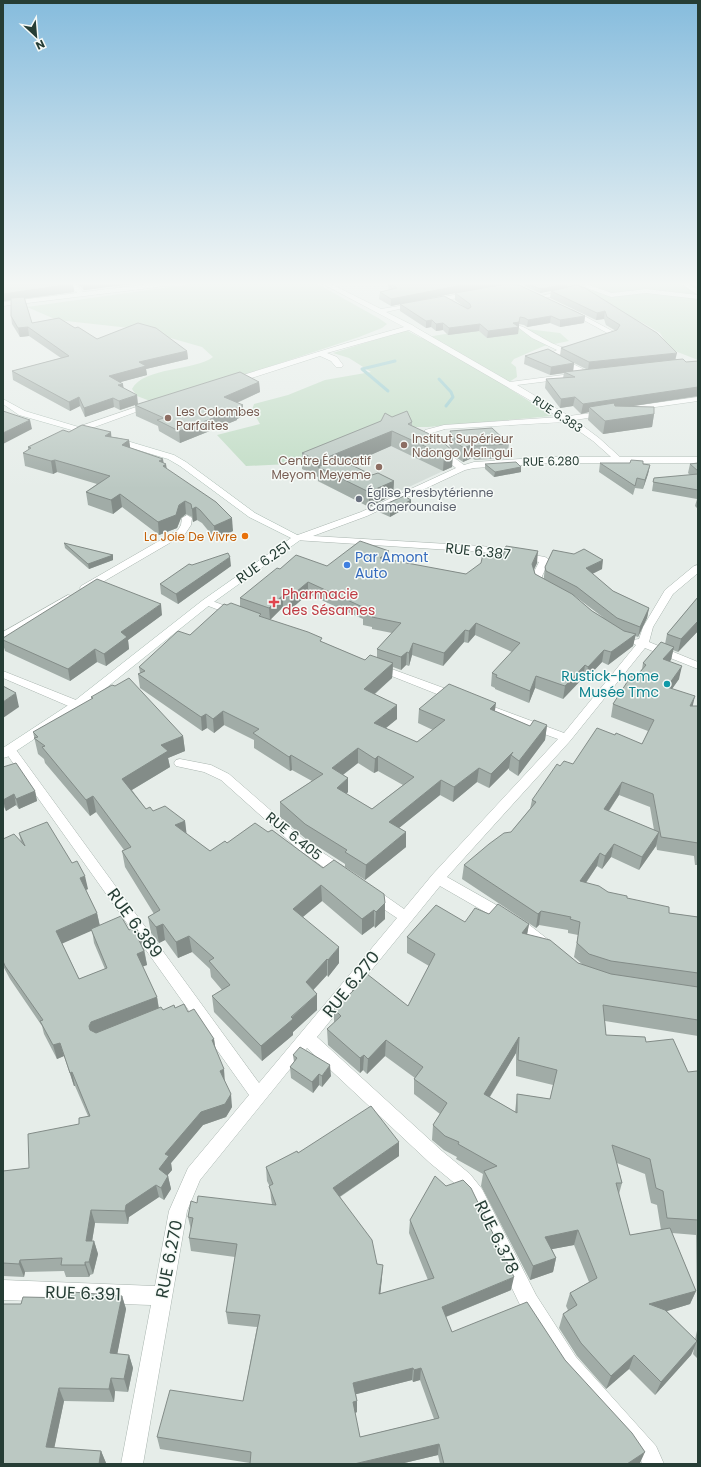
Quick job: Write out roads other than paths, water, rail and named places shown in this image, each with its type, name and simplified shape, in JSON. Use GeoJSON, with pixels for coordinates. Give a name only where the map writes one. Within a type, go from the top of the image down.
{"type":"FeatureCollection","features":[{"type":"Feature","properties":{"kind":"street"},"geometry":{"type":"LineString","coordinates":[[224,384],[325,351]]}},
{"type":"Feature","properties":{"kind":"street","name":"RUE 6.383"},"geometry":{"type":"LineString","coordinates":[[454,351],[568,419],[598,441],[618,460]]}},
{"type":"Feature","properties":{"kind":"street"},"geometry":{"type":"LineString","coordinates":[[510,384],[589,374],[552,356],[559,351]]}},
{"type":"Feature","properties":{"kind":"street"},"geometry":{"type":"LineString","coordinates":[[320,353],[334,359],[338,365]]}},
{"type":"Feature","properties":{"kind":"street"},"geometry":{"type":"LineString","coordinates":[[462,468],[445,455],[428,435],[428,432],[433,429],[444,427],[568,419],[698,399]]}},
{"type":"Feature","properties":{"kind":"street","name":"RUE 6.251"},"geometry":{"type":"LineString","coordinates":[[3,401],[22,413],[171,457],[183,464],[252,515],[298,538],[207,602],[77,705],[6,752]]}},
{"type":"Feature","properties":{"kind":"street"},"geometry":{"type":"LineString","coordinates":[[78,430],[160,403]]}},
{"type":"Feature","properties":{"kind":"street","name":"RUE 6.280"},"geometry":{"type":"LineString","coordinates":[[298,538],[364,514],[462,468],[474,465],[511,462],[698,460]]}},
{"type":"Feature","properties":{"kind":"street"},"geometry":{"type":"LineString","coordinates":[[3,636],[182,532],[186,525],[187,518]]}},
{"type":"Feature","properties":{"kind":"street","name":"RUE 6.387"},"geometry":{"type":"LineString","coordinates":[[298,538],[482,549],[546,560],[537,576],[538,583],[556,593]]}},
{"type":"Feature","properties":{"kind":"street","name":"RUE 6.270"},"geometry":{"type":"LineString","coordinates":[[132,1464],[178,1212],[194,1174],[438,878],[566,738],[643,643],[648,627],[669,592],[698,568]]}},
{"type":"Feature","properties":{"kind":"street"},"geometry":{"type":"LineString","coordinates":[[207,602],[243,616]]}},
{"type":"Feature","properties":{"kind":"street"},"geometry":{"type":"LineString","coordinates":[[626,640],[643,643],[698,666]]}},
{"type":"Feature","properties":{"kind":"street"},"geometry":{"type":"LineString","coordinates":[[368,663],[464,700]]}},
{"type":"Feature","properties":{"kind":"street"},"geometry":{"type":"LineString","coordinates":[[3,674],[77,705]]}},
{"type":"Feature","properties":{"kind":"street"},"geometry":{"type":"LineString","coordinates":[[478,705],[566,738]]}},
{"type":"Feature","properties":{"kind":"street","name":"RUE 6.389"},"geometry":{"type":"LineString","coordinates":[[6,752],[259,1096]]}},
{"type":"Feature","properties":{"kind":"street","name":"RUE 6.405"},"geometry":{"type":"LineString","coordinates":[[180,763],[207,768],[225,778],[303,846],[348,877]]}},
{"type":"Feature","properties":{"kind":"street"},"geometry":{"type":"LineString","coordinates":[[438,878],[466,896],[518,924],[558,954]]}},
{"type":"Feature","properties":{"kind":"street"},"geometry":{"type":"LineString","coordinates":[[361,886],[406,917]]}},
{"type":"Feature","properties":{"kind":"street","name":"RUE 6.378"},"geometry":{"type":"LineString","coordinates":[[307,1038],[436,1157],[464,1180],[476,1195],[529,1302],[569,1364],[635,1436],[649,1453],[653,1464]]}},
{"type":"Feature","properties":{"kind":"street","name":"RUE 6.391"},"geometry":{"type":"LineString","coordinates":[[3,1290],[162,1296]]}},
{"type":"Feature","properties":{"kind":"waterway"},"geometry":{"type":"LineString","coordinates":[[388,391],[362,369],[395,361]]}},
{"type":"Feature","properties":{"kind":"waterway"},"geometry":{"type":"LineString","coordinates":[[439,379],[451,392],[453,397],[446,406]]}},
{"type":"Feature","properties":{"kind":"place","name":"Les Colombes Parfaites"},"geometry":{"type":"Point","coordinates":[168,418]}},
{"type":"Feature","properties":{"kind":"place","name":"Institut Supérieur Ndongo Melingui"},"geometry":{"type":"Point","coordinates":[404,445]}},
{"type":"Feature","properties":{"kind":"place","name":"Centre Éducatif Meyom Meyeme"},"geometry":{"type":"Point","coordinates":[379,467]}},
{"type":"Feature","properties":{"kind":"place","name":"Église Presbytérienne Camerounaise"},"geometry":{"type":"Point","coordinates":[359,499]}},
{"type":"Feature","properties":{"kind":"place","name":"La Joie De Vivre"},"geometry":{"type":"Point","coordinates":[245,536]}},
{"type":"Feature","properties":{"kind":"place","name":"Par Amont Auto"},"geometry":{"type":"Point","coordinates":[347,565]}},
{"type":"Feature","properties":{"kind":"place","name":"Pharmacie des Sésames"},"geometry":{"type":"Point","coordinates":[274,602]}},
{"type":"Feature","properties":{"kind":"place","name":"Rustick-home Musée Tmc"},"geometry":{"type":"Point","coordinates":[667,684]}}]}
